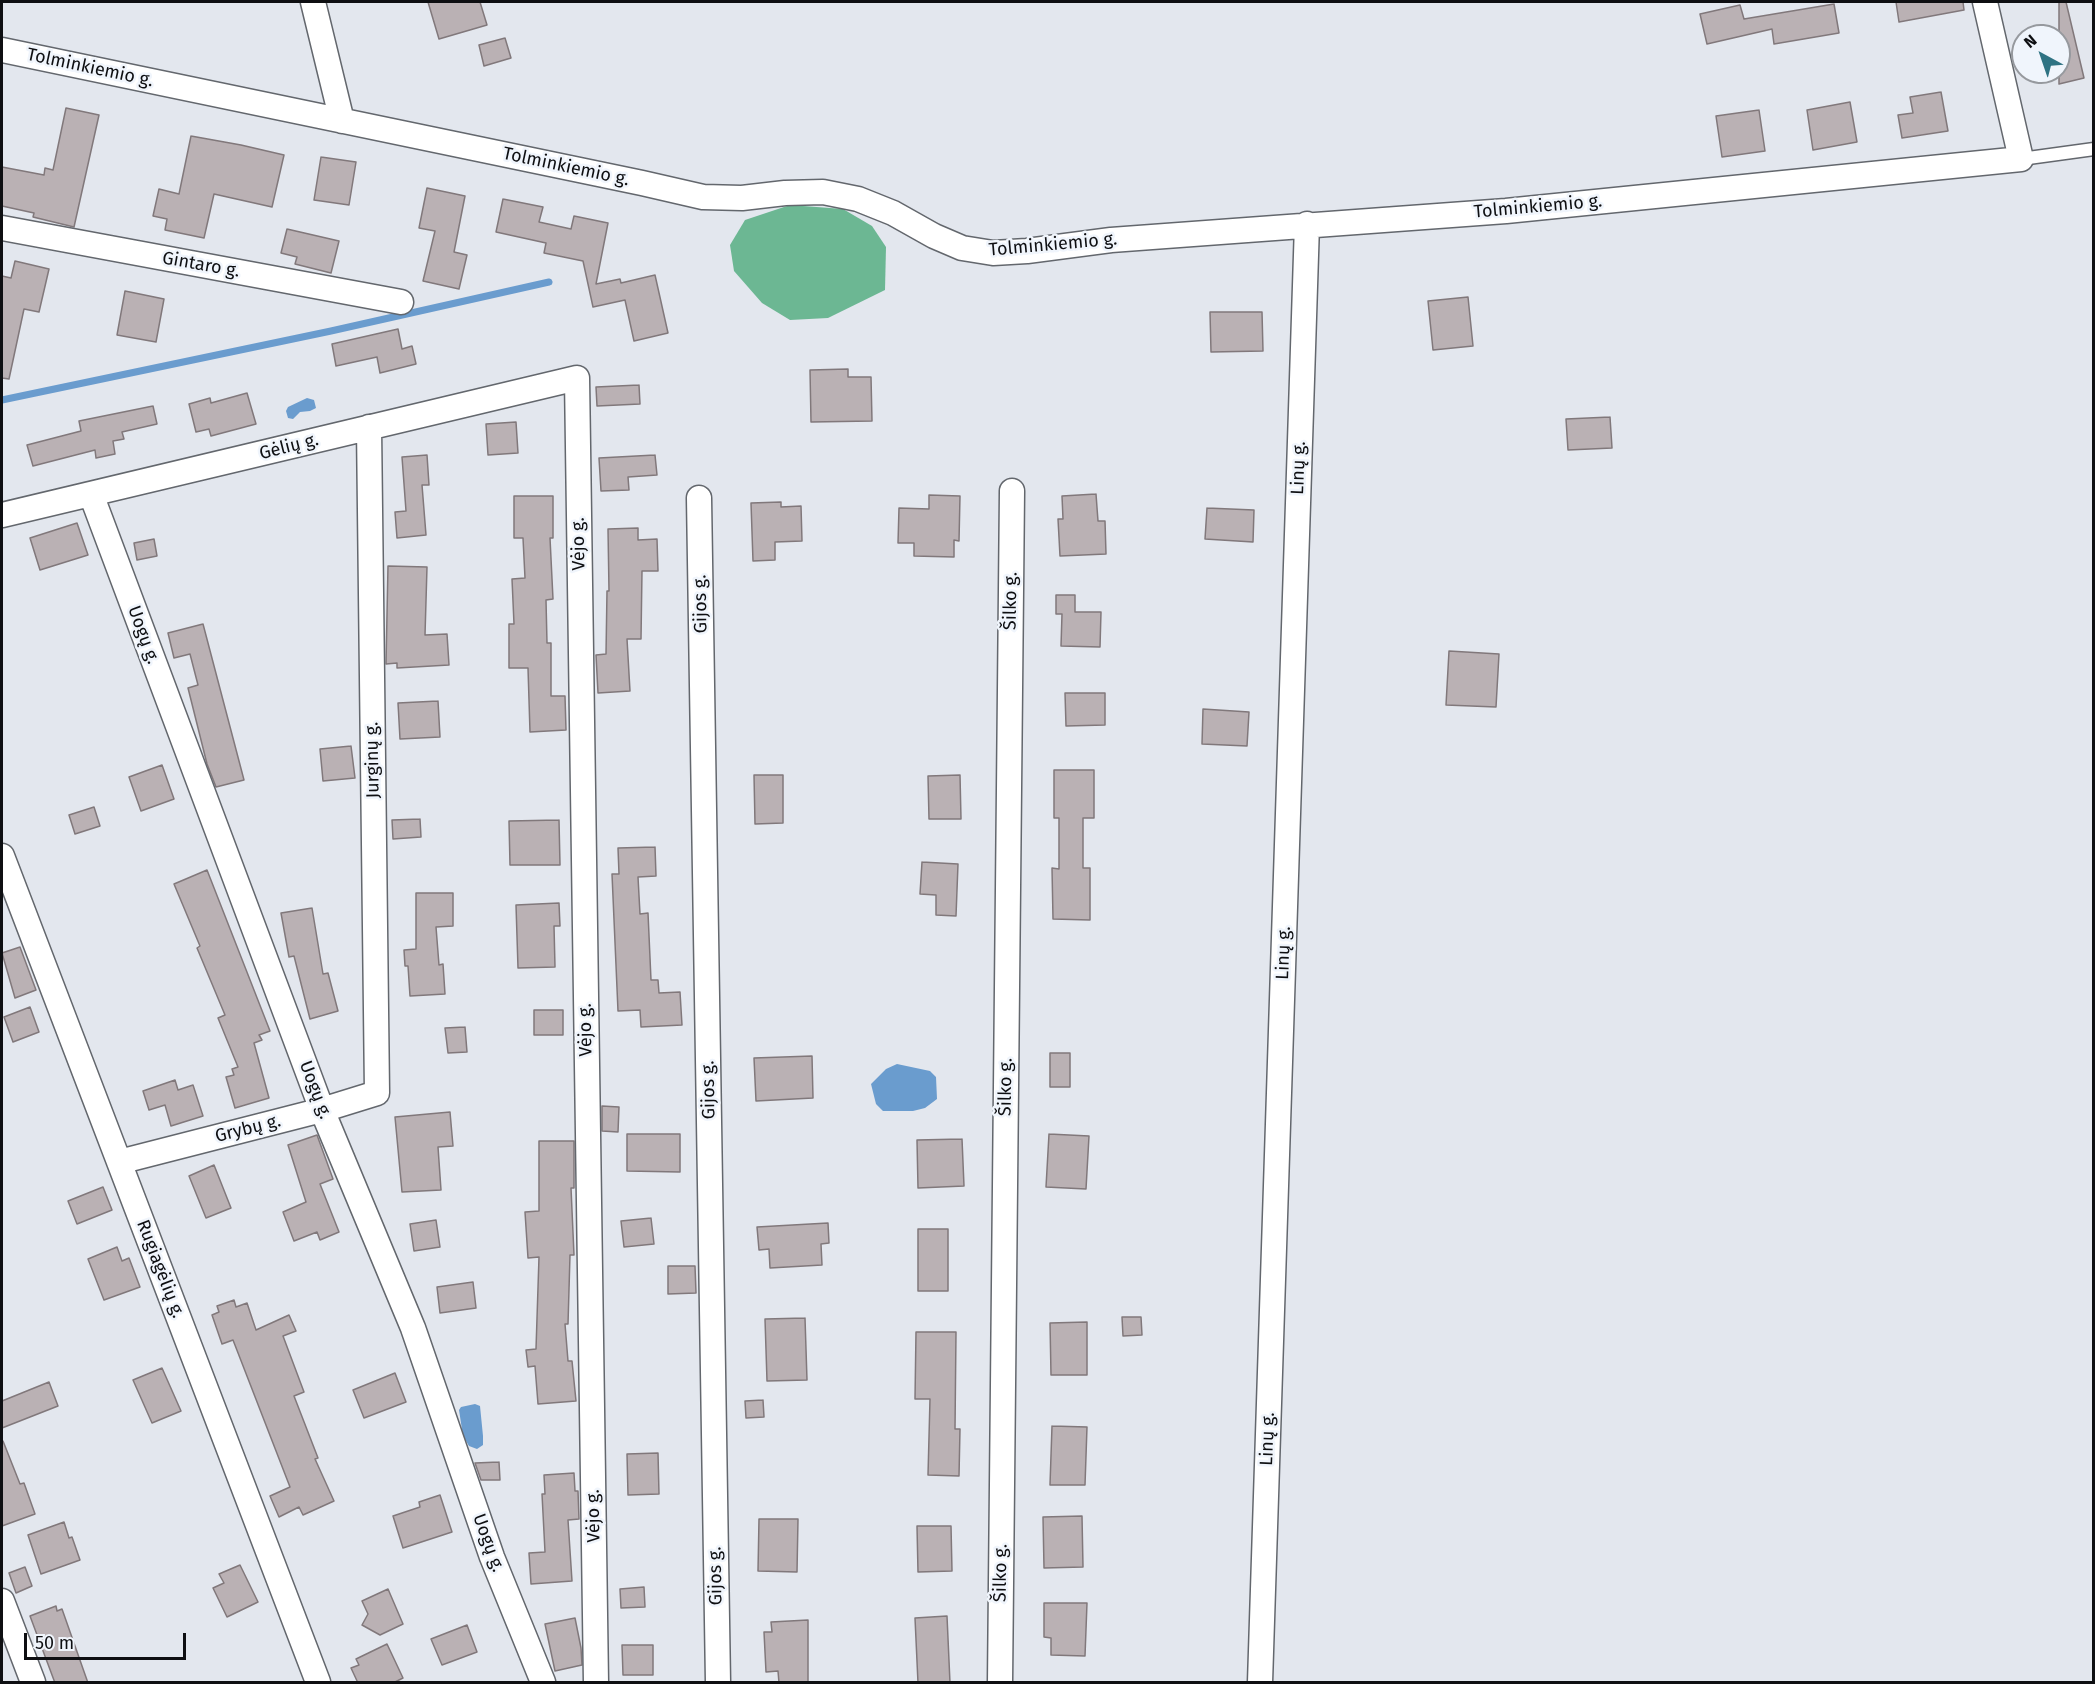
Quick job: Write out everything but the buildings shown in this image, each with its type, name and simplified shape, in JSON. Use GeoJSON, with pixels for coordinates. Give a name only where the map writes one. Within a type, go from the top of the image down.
{"type":"FeatureCollection","features":[{"type":"Feature","properties":{"kind":"street"},"geometry":{"type":"LineString","coordinates":[[313,2],[342,121]]}},
{"type":"Feature","properties":{"kind":"street"},"geometry":{"type":"LineString","coordinates":[[1985,2],[2021,159]]}},
{"type":"Feature","properties":{"kind":"street","name":"Tolminkiemio g."},"geometry":{"type":"LineString","coordinates":[[2,50],[703,197],[742,198],[785,193],[823,192],[858,199],[893,213],[934,236],[962,248],[993,253],[1111,240],[1506,211],[2021,159]]}},
{"type":"Feature","properties":{"kind":"street","name":"Linų g."},"geometry":{"type":"LineString","coordinates":[[1260,1683],[1307,224]]}},
{"type":"Feature","properties":{"kind":"street","name":"Gintaro g."},"geometry":{"type":"LineString","coordinates":[[2,228],[401,302]]}},
{"type":"Feature","properties":{"kind":"street","name":"Gėlių g."},"geometry":{"type":"LineString","coordinates":[[2,515],[577,378]]}},
{"type":"Feature","properties":{"kind":"street","name":"Vėjo g."},"geometry":{"type":"LineString","coordinates":[[577,378],[596,1683]]}},
{"type":"Feature","properties":{"kind":"street","name":"Jurginų g."},"geometry":{"type":"LineString","coordinates":[[369,427],[377,1093]]}},
{"type":"Feature","properties":{"kind":"street","name":"Šilko g."},"geometry":{"type":"LineString","coordinates":[[1000,1683],[1012,491]]}},
{"type":"Feature","properties":{"kind":"street","name":"Uogų g."},"geometry":{"type":"LineString","coordinates":[[91,494],[322,1110],[413,1328],[492,1557],[543,1683]]}},
{"type":"Feature","properties":{"kind":"street","name":"Gijos g."},"geometry":{"type":"LineString","coordinates":[[699,498],[718,1683]]}},
{"type":"Feature","properties":{"kind":"street","name":"Rugiagėlių g."},"geometry":{"type":"LineString","coordinates":[[2,856],[318,1683]]}},
{"type":"Feature","properties":{"kind":"street","name":"Grybų g."},"geometry":{"type":"LineString","coordinates":[[119,1162],[322,1110],[377,1093]]}},
{"type":"Feature","properties":{"kind":"street"},"geometry":{"type":"LineString","coordinates":[[2,1601],[33,1683]]}},
{"type":"Feature","properties":{"kind":"lane"},"geometry":{"type":"LineString","coordinates":[[2021,159],[2094,149]]}},
{"type":"Feature","properties":{"kind":"green space"},"geometry":{"type":"Polygon","coordinates":[[[790,205],[843,209],[872,226],[886,247],[885,290],[828,318],[790,320],[762,303],[734,271],[730,245],[745,220],[790,205]]]}},
{"type":"Feature","properties":{"kind":"water"},"geometry":{"type":"Polygon","coordinates":[[[307,398],[314,400],[316,408],[300,412],[293,419],[288,418],[286,411],[288,407],[307,398]]]}},
{"type":"Feature","properties":{"kind":"water"},"geometry":{"type":"Polygon","coordinates":[[[897,1064],[930,1071],[936,1077],[937,1099],[925,1108],[913,1111],[883,1111],[876,1104],[871,1084],[886,1069],[897,1064]]]}},
{"type":"Feature","properties":{"kind":"water"},"geometry":{"type":"Polygon","coordinates":[[[475,1404],[480,1406],[483,1436],[483,1445],[477,1449],[469,1446],[463,1436],[459,1410],[461,1407],[475,1404]]]}},
{"type":"Feature","properties":{"kind":"waterway"},"geometry":{"type":"LineString","coordinates":[[2,400],[331,331],[549,282]]}}]}
